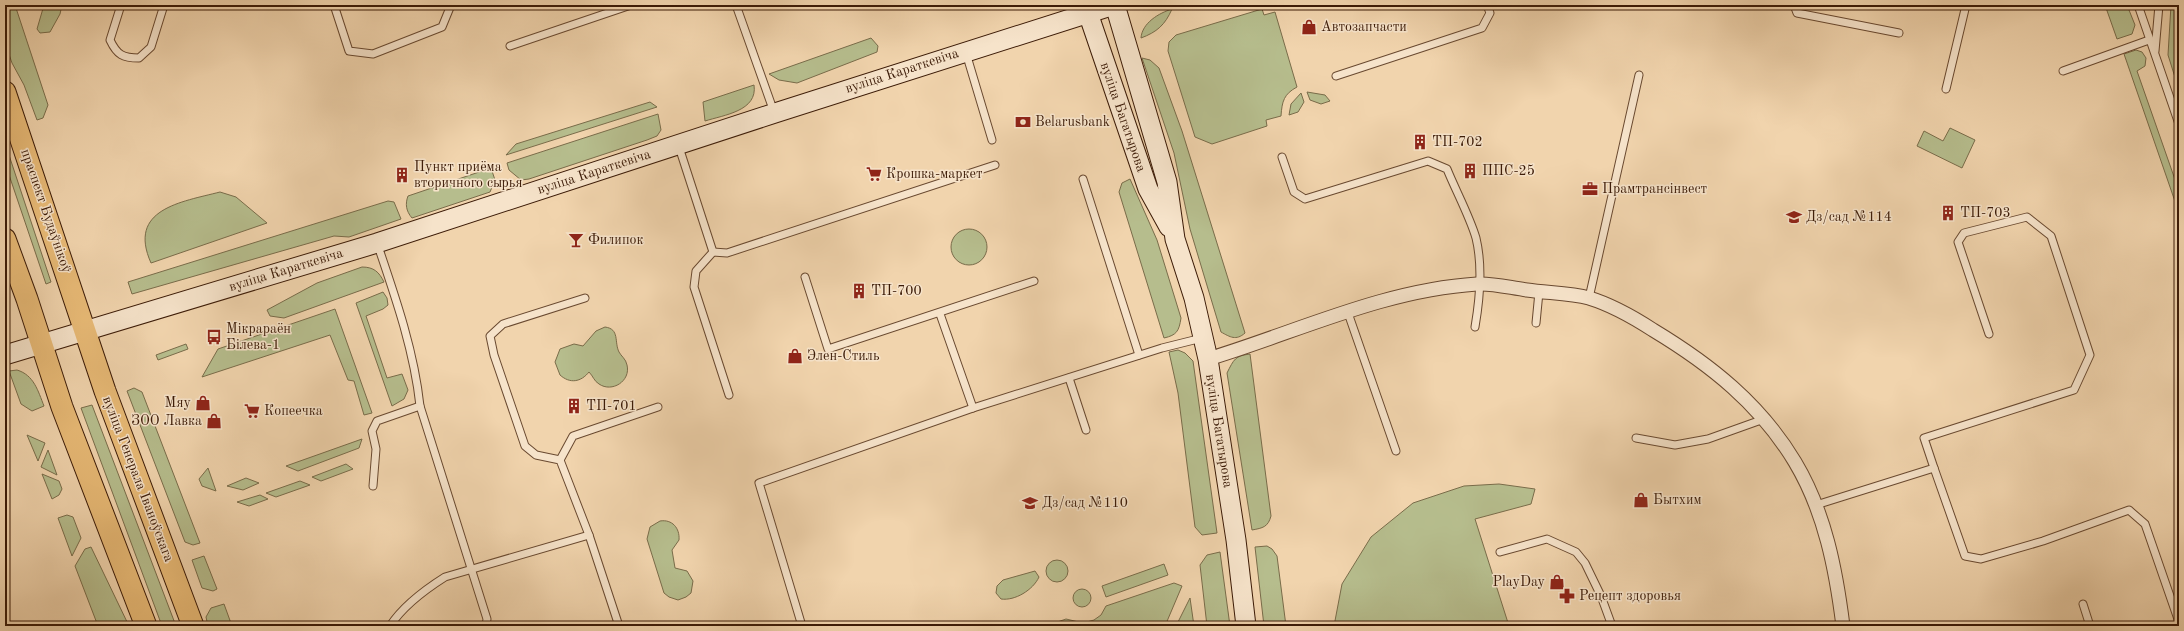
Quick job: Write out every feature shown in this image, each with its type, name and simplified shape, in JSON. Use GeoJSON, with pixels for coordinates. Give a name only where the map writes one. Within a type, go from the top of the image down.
{"type":"FeatureCollection","features":[{"type":"Feature","properties":{"kind":"main road","name":"праспект Будаўнікоў"},"geometry":{"type":"LineString","coordinates":[[5,92],[85,331]]}},
{"type":"Feature","properties":{"kind":"main road"},"geometry":{"type":"LineString","coordinates":[[5,239],[42,344],[62,407],[146,626]]}},
{"type":"Feature","properties":{"kind":"main road","name":"вуліца Генерала Іваноўскага"},"geometry":{"type":"LineString","coordinates":[[85,331],[105,391],[193,626]]}},
{"type":"Feature","properties":{"kind":"street","name":"вуліца Караткевіча"},"geometry":{"type":"LineString","coordinates":[[5,355],[377,243],[775,112],[1114,5]]}},
{"type":"Feature","properties":{"kind":"street","name":"вуліца Багатырова"},"geometry":{"type":"LineString","coordinates":[[1114,5],[1166,182],[1176,239],[1194,298],[1208,359],[1236,540],[1246,626]]}},
{"type":"Feature","properties":{"kind":"street","name":"вуліца Багатырова"},"geometry":{"type":"LineString","coordinates":[[1088,13],[1148,189],[1176,239]]}},
{"type":"Feature","properties":{"kind":"street"},"geometry":{"type":"LineString","coordinates":[[1208,359],[1255,345],[1347,310],[1425,290],[1480,284],[1589,298],[1625,312],[1686,350],[1738,390],[1764,419],[1795,462],[1816,505],[1830,551],[1838,584],[1843,626]]}},
{"type":"Feature","properties":{"kind":"lane"},"geometry":{"type":"LineString","coordinates":[[121,5],[110,40],[115,52],[125,58],[138,58],[151,47],[164,5]]}},
{"type":"Feature","properties":{"kind":"lane"},"geometry":{"type":"LineString","coordinates":[[334,5],[349,51],[373,54],[442,27],[451,5]]}},
{"type":"Feature","properties":{"kind":"lane"},"geometry":{"type":"LineString","coordinates":[[510,46],[631,5]]}},
{"type":"Feature","properties":{"kind":"lane"},"geometry":{"type":"LineString","coordinates":[[736,5],[775,112]]}},
{"type":"Feature","properties":{"kind":"lane"},"geometry":{"type":"LineString","coordinates":[[1336,76],[1482,28],[1490,13],[1487,5]]}},
{"type":"Feature","properties":{"kind":"lane"},"geometry":{"type":"LineString","coordinates":[[1794,5],[1797,13],[1899,33]]}},
{"type":"Feature","properties":{"kind":"lane"},"geometry":{"type":"LineString","coordinates":[[1946,90],[1966,5]]}},
{"type":"Feature","properties":{"kind":"lane"},"geometry":{"type":"LineString","coordinates":[[2138,5],[2179,124]]}},
{"type":"Feature","properties":{"kind":"lane"},"geometry":{"type":"LineString","coordinates":[[2154,54],[2159,5]]}},
{"type":"Feature","properties":{"kind":"lane"},"geometry":{"type":"LineString","coordinates":[[2063,71],[2149,40]]}},
{"type":"Feature","properties":{"kind":"lane"},"geometry":{"type":"LineString","coordinates":[[965,51],[992,140]]}},
{"type":"Feature","properties":{"kind":"lane"},"geometry":{"type":"LineString","coordinates":[[1589,298],[1639,75]]}},
{"type":"Feature","properties":{"kind":"lane"},"geometry":{"type":"LineString","coordinates":[[678,144],[713,252]]}},
{"type":"Feature","properties":{"kind":"lane"},"geometry":{"type":"LineString","coordinates":[[1282,157],[1294,192],[1305,199],[1428,161],[1447,169],[1476,237],[1480,284],[1479,305],[1475,327]]}},
{"type":"Feature","properties":{"kind":"lane"},"geometry":{"type":"LineString","coordinates":[[713,252],[727,253],[995,165]]}},
{"type":"Feature","properties":{"kind":"lane"},"geometry":{"type":"LineString","coordinates":[[1083,179],[1139,355]]}},
{"type":"Feature","properties":{"kind":"lane"},"geometry":{"type":"LineString","coordinates":[[1989,334],[1958,242],[1964,233],[2027,217],[2051,236],[2090,355],[2074,390],[1924,438],[1965,556],[1981,559],[2043,541],[2129,510],[2145,524],[2179,622]]}},
{"type":"Feature","properties":{"kind":"lane"},"geometry":{"type":"LineString","coordinates":[[377,243],[411,352],[420,406],[473,569],[487,619],[486,626]]}},
{"type":"Feature","properties":{"kind":"lane"},"geometry":{"type":"LineString","coordinates":[[713,252],[696,271],[694,287],[729,395]]}},
{"type":"Feature","properties":{"kind":"lane"},"geometry":{"type":"LineString","coordinates":[[804,277],[828,349],[940,314],[1034,282]]}},
{"type":"Feature","properties":{"kind":"lane"},"geometry":{"type":"LineString","coordinates":[[1536,323],[1539,292]]}},
{"type":"Feature","properties":{"kind":"lane"},"geometry":{"type":"LineString","coordinates":[[560,460],[536,456],[525,446],[494,355],[490,336],[503,324],[585,298]]}},
{"type":"Feature","properties":{"kind":"lane"},"geometry":{"type":"LineString","coordinates":[[1347,310],[1396,451]]}},
{"type":"Feature","properties":{"kind":"lane"},"geometry":{"type":"LineString","coordinates":[[940,314],[973,408]]}},
{"type":"Feature","properties":{"kind":"lane"},"geometry":{"type":"LineString","coordinates":[[802,626],[758,483],[973,408],[1139,355],[1202,338]]}},
{"type":"Feature","properties":{"kind":"lane"},"geometry":{"type":"LineString","coordinates":[[1069,378],[1086,430]]}},
{"type":"Feature","properties":{"kind":"lane"},"geometry":{"type":"LineString","coordinates":[[373,486],[376,449],[372,431],[377,421],[420,406]]}},
{"type":"Feature","properties":{"kind":"lane"},"geometry":{"type":"LineString","coordinates":[[619,626],[589,535],[560,460],[573,436],[658,407]]}},
{"type":"Feature","properties":{"kind":"lane"},"geometry":{"type":"LineString","coordinates":[[1636,438],[1675,445],[1708,439],[1764,419]]}},
{"type":"Feature","properties":{"kind":"lane"},"geometry":{"type":"LineString","coordinates":[[1816,505],[1934,468]]}},
{"type":"Feature","properties":{"kind":"lane"},"geometry":{"type":"LineString","coordinates":[[390,626],[395,618],[431,586],[445,577],[589,535]]}},
{"type":"Feature","properties":{"kind":"lane"},"geometry":{"type":"LineString","coordinates":[[1500,552],[1547,539],[1576,552],[1585,563],[1601,596],[1612,626]]}},
{"type":"Feature","properties":{"kind":"lane"},"geometry":{"type":"LineString","coordinates":[[2083,604],[2090,626]]}},
{"type":"Feature","properties":{"kind":"green space"},"geometry":{"type":"Polygon","coordinates":[[[5,5],[15,5],[48,105],[43,118],[37,120],[24,85],[12,63],[5,43],[5,5]]]}},
{"type":"Feature","properties":{"kind":"green space"},"geometry":{"type":"Polygon","coordinates":[[[44,5],[62,5],[60,14],[50,32],[40,33],[37,29],[44,5]]]}},
{"type":"Feature","properties":{"kind":"green space"},"geometry":{"type":"Polygon","coordinates":[[[2105,5],[2127,5],[2135,25],[2132,34],[2117,39],[2105,5]]]}},
{"type":"Feature","properties":{"kind":"green space"},"geometry":{"type":"Polygon","coordinates":[[[2171,5],[2179,5],[2179,90],[2168,55],[2171,5]]]}},
{"type":"Feature","properties":{"kind":"green space"},"geometry":{"type":"Polygon","coordinates":[[[1172,9],[1160,27],[1141,38],[1144,28],[1152,19],[1172,9]]]}},
{"type":"Feature","properties":{"kind":"green space"},"geometry":{"type":"Polygon","coordinates":[[[1262,9],[1264,15],[1275,12],[1297,87],[1289,92],[1284,98],[1281,116],[1266,120],[1267,126],[1212,144],[1195,137],[1168,51],[1169,42],[1176,35],[1262,9]]]}},
{"type":"Feature","properties":{"kind":"green space"},"geometry":{"type":"Polygon","coordinates":[[[871,38],[878,46],[877,52],[797,83],[779,80],[769,74],[871,38]]]}},
{"type":"Feature","properties":{"kind":"green space"},"geometry":{"type":"Polygon","coordinates":[[[2136,50],[2142,52],[2146,58],[2145,66],[2137,71],[2179,191],[2179,213],[2124,54],[2136,50]]]}},
{"type":"Feature","properties":{"kind":"green space"},"geometry":{"type":"Polygon","coordinates":[[[1142,58],[1150,60],[1159,68],[1182,131],[1245,333],[1239,337],[1230,337],[1221,332],[1190,229],[1174,153],[1142,58]]]}},
{"type":"Feature","properties":{"kind":"green space"},"geometry":{"type":"Polygon","coordinates":[[[754,85],[754,94],[751,101],[745,106],[730,114],[705,121],[703,102],[754,85]]]}},
{"type":"Feature","properties":{"kind":"green space"},"geometry":{"type":"Polygon","coordinates":[[[1307,92],[1325,95],[1330,101],[1321,104],[1310,100],[1307,92]]]}},
{"type":"Feature","properties":{"kind":"green space"},"geometry":{"type":"Polygon","coordinates":[[[1301,93],[1304,102],[1298,112],[1289,115],[1291,104],[1301,93]]]}},
{"type":"Feature","properties":{"kind":"green space"},"geometry":{"type":"Polygon","coordinates":[[[650,102],[657,107],[506,155],[516,144],[650,102]]]}},
{"type":"Feature","properties":{"kind":"green space"},"geometry":{"type":"Polygon","coordinates":[[[658,114],[661,130],[657,136],[647,140],[529,179],[521,180],[509,170],[507,163],[658,114]]]}},
{"type":"Feature","properties":{"kind":"green space"},"geometry":{"type":"Polygon","coordinates":[[[1950,128],[1975,140],[1962,168],[1917,146],[1924,131],[1943,141],[1950,128]]]}},
{"type":"Feature","properties":{"kind":"green space"},"geometry":{"type":"Polygon","coordinates":[[[5,143],[51,282],[46,284],[5,163],[5,143]]]}},
{"type":"Feature","properties":{"kind":"green space"},"geometry":{"type":"Polygon","coordinates":[[[491,168],[495,180],[490,192],[412,218],[408,213],[406,205],[408,196],[491,168]]]}},
{"type":"Feature","properties":{"kind":"green space"},"geometry":{"type":"Polygon","coordinates":[[[1130,179],[1157,240],[1181,318],[1177,332],[1164,338],[1119,192],[1122,183],[1130,179]]]}},
{"type":"Feature","properties":{"kind":"green space"},"geometry":{"type":"Polygon","coordinates":[[[220,192],[236,197],[267,223],[151,263],[145,245],[146,231],[152,219],[162,211],[175,205],[220,192]]]}},
{"type":"Feature","properties":{"kind":"green space"},"geometry":{"type":"Polygon","coordinates":[[[388,201],[394,202],[401,219],[349,237],[334,236],[132,294],[128,282],[388,201]]]}},
{"type":"Feature","properties":{"kind":"green space"},"geometry":{"type":"Polygon","coordinates":[[[973,229],[982,234],[986,240],[986,254],[982,260],[973,265],[965,265],[956,260],[952,254],[951,243],[956,234],[962,230],[973,229]]]}},
{"type":"Feature","properties":{"kind":"green space"},"geometry":{"type":"Polygon","coordinates":[[[362,267],[370,268],[376,271],[384,282],[284,318],[270,316],[267,310],[317,283],[362,267]]]}},
{"type":"Feature","properties":{"kind":"green space"},"geometry":{"type":"Polygon","coordinates":[[[383,292],[387,298],[388,305],[383,309],[366,316],[387,378],[402,374],[408,390],[404,399],[392,406],[356,303],[383,292]]]}},
{"type":"Feature","properties":{"kind":"green space"},"geometry":{"type":"Polygon","coordinates":[[[335,309],[372,413],[364,415],[354,381],[348,380],[330,335],[202,377],[218,349],[335,309]]]}},
{"type":"Feature","properties":{"kind":"green space"},"geometry":{"type":"Polygon","coordinates":[[[605,327],[610,328],[615,333],[619,352],[625,359],[627,371],[623,380],[615,386],[609,387],[597,383],[589,372],[579,380],[575,381],[568,380],[560,375],[555,362],[560,349],[574,344],[583,346],[596,331],[605,327]]]}},
{"type":"Feature","properties":{"kind":"green space"},"geometry":{"type":"Polygon","coordinates":[[[186,344],[188,349],[158,360],[156,355],[186,344]]]}},
{"type":"Feature","properties":{"kind":"green space"},"geometry":{"type":"Polygon","coordinates":[[[1178,350],[1185,353],[1193,361],[1217,533],[1202,535],[1195,527],[1178,393],[1169,352],[1178,350]]]}},
{"type":"Feature","properties":{"kind":"green space"},"geometry":{"type":"Polygon","coordinates":[[[1250,354],[1271,516],[1267,525],[1259,529],[1252,530],[1227,373],[1231,364],[1238,357],[1250,354]]]}},
{"type":"Feature","properties":{"kind":"green space"},"geometry":{"type":"Polygon","coordinates":[[[17,370],[23,372],[35,384],[44,406],[32,411],[21,404],[9,371],[17,370]]]}},
{"type":"Feature","properties":{"kind":"green space"},"geometry":{"type":"Polygon","coordinates":[[[134,388],[142,392],[200,543],[193,545],[185,542],[127,391],[134,388]]]}},
{"type":"Feature","properties":{"kind":"green space"},"geometry":{"type":"Polygon","coordinates":[[[92,405],[176,626],[162,626],[81,408],[92,405]]]}},
{"type":"Feature","properties":{"kind":"green space"},"geometry":{"type":"Polygon","coordinates":[[[27,435],[45,443],[38,461],[27,435]]]}},
{"type":"Feature","properties":{"kind":"green space"},"geometry":{"type":"Polygon","coordinates":[[[362,439],[359,448],[298,471],[286,466],[362,439]]]}},
{"type":"Feature","properties":{"kind":"green space"},"geometry":{"type":"Polygon","coordinates":[[[48,450],[57,475],[41,467],[48,450]]]}},
{"type":"Feature","properties":{"kind":"green space"},"geometry":{"type":"Polygon","coordinates":[[[346,464],[353,469],[321,481],[312,477],[346,464]]]}},
{"type":"Feature","properties":{"kind":"green space"},"geometry":{"type":"Polygon","coordinates":[[[208,468],[216,491],[202,486],[199,479],[208,468]]]}},
{"type":"Feature","properties":{"kind":"green space"},"geometry":{"type":"Polygon","coordinates":[[[42,474],[59,481],[62,489],[59,495],[52,499],[42,474]]]}},
{"type":"Feature","properties":{"kind":"green space"},"geometry":{"type":"Polygon","coordinates":[[[246,478],[259,483],[243,490],[227,486],[246,478]]]}},
{"type":"Feature","properties":{"kind":"green space"},"geometry":{"type":"Polygon","coordinates":[[[300,481],[310,485],[276,497],[266,493],[300,481]]]}},
{"type":"Feature","properties":{"kind":"green space"},"geometry":{"type":"Polygon","coordinates":[[[1499,484],[1535,489],[1531,504],[1475,519],[1509,626],[1334,626],[1342,584],[1371,537],[1413,503],[1464,486],[1499,484]]]}},
{"type":"Feature","properties":{"kind":"green space"},"geometry":{"type":"Polygon","coordinates":[[[260,495],[268,499],[249,506],[237,502],[260,495]]]}},
{"type":"Feature","properties":{"kind":"green space"},"geometry":{"type":"Polygon","coordinates":[[[67,515],[73,517],[81,538],[72,556],[58,518],[67,515]]]}},
{"type":"Feature","properties":{"kind":"green space"},"geometry":{"type":"Polygon","coordinates":[[[660,521],[668,521],[677,528],[679,540],[672,550],[675,568],[687,571],[693,581],[691,593],[678,600],[669,597],[664,593],[647,539],[650,527],[660,521]]]}},
{"type":"Feature","properties":{"kind":"green space"},"geometry":{"type":"Polygon","coordinates":[[[1267,546],[1272,549],[1277,556],[1286,626],[1264,626],[1255,547],[1267,546]]]}},
{"type":"Feature","properties":{"kind":"green space"},"geometry":{"type":"Polygon","coordinates":[[[91,547],[129,626],[98,626],[75,566],[85,549],[91,547]]]}},
{"type":"Feature","properties":{"kind":"green space"},"geometry":{"type":"Polygon","coordinates":[[[1220,552],[1230,626],[1207,626],[1200,565],[1207,555],[1220,552]]]}},
{"type":"Feature","properties":{"kind":"green space"},"geometry":{"type":"Polygon","coordinates":[[[204,556],[217,589],[213,591],[202,588],[192,560],[204,556]]]}},
{"type":"Feature","properties":{"kind":"green space"},"geometry":{"type":"Polygon","coordinates":[[[1057,560],[1065,563],[1068,571],[1065,579],[1057,582],[1049,579],[1046,571],[1049,563],[1057,560]]]}},
{"type":"Feature","properties":{"kind":"green space"},"geometry":{"type":"Polygon","coordinates":[[[1164,564],[1168,575],[1106,597],[1102,586],[1164,564]]]}},
{"type":"Feature","properties":{"kind":"green space"},"geometry":{"type":"Polygon","coordinates":[[[1035,571],[1039,577],[1036,582],[1023,594],[1012,598],[1001,599],[996,593],[997,586],[1003,580],[1035,571]]]}},
{"type":"Feature","properties":{"kind":"green space"},"geometry":{"type":"Polygon","coordinates":[[[1174,583],[1182,586],[1165,626],[1046,626],[1066,619],[1083,623],[1094,620],[1101,615],[1106,606],[1174,583]]]}},
{"type":"Feature","properties":{"kind":"green space"},"geometry":{"type":"Polygon","coordinates":[[[1082,589],[1088,592],[1091,598],[1088,604],[1082,607],[1076,604],[1073,598],[1076,592],[1082,589]]]}},
{"type":"Feature","properties":{"kind":"green space"},"geometry":{"type":"Polygon","coordinates":[[[1190,598],[1194,626],[1176,626],[1190,598]]]}},
{"type":"Feature","properties":{"kind":"green space"},"geometry":{"type":"Polygon","coordinates":[[[224,604],[232,626],[208,626],[206,617],[211,608],[224,604]]]}},
{"type":"Feature","properties":{"kind":"place","name":"Автозапчасти"},"geometry":{"type":"Point","coordinates":[1309,27]}},
{"type":"Feature","properties":{"kind":"place","name":"Belarusbank"},"geometry":{"type":"Point","coordinates":[1023,122]}},
{"type":"Feature","properties":{"kind":"place","name":"ТП-702"},"geometry":{"type":"Point","coordinates":[1420,142]}},
{"type":"Feature","properties":{"kind":"place","name":"ППС-25"},"geometry":{"type":"Point","coordinates":[1470,171]}},
{"type":"Feature","properties":{"kind":"place","name":"Крошка-маркет"},"geometry":{"type":"Point","coordinates":[874,174]}},
{"type":"Feature","properties":{"kind":"place","name":"Пункт приёма вторичного сырья"},"geometry":{"type":"Point","coordinates":[402,175]}},
{"type":"Feature","properties":{"kind":"place","name":"Прамтрансінвест"},"geometry":{"type":"Point","coordinates":[1590,189]}},
{"type":"Feature","properties":{"kind":"place","name":"ТП-703"},"geometry":{"type":"Point","coordinates":[1948,213]}},
{"type":"Feature","properties":{"kind":"place","name":"Дз/сад №114"},"geometry":{"type":"Point","coordinates":[1794,217]}},
{"type":"Feature","properties":{"kind":"place","name":"Филипок"},"geometry":{"type":"Point","coordinates":[576,240]}},
{"type":"Feature","properties":{"kind":"place","name":"ТП-700"},"geometry":{"type":"Point","coordinates":[859,291]}},
{"type":"Feature","properties":{"kind":"place","name":"Мікрараён Білева-1"},"geometry":{"type":"Point","coordinates":[214,337]}},
{"type":"Feature","properties":{"kind":"place","name":"Элен-Стиль"},"geometry":{"type":"Point","coordinates":[795,356]}},
{"type":"Feature","properties":{"kind":"place","name":"Мяу"},"geometry":{"type":"Point","coordinates":[203,403]}},
{"type":"Feature","properties":{"kind":"place","name":"ТП-701"},"geometry":{"type":"Point","coordinates":[574,406]}},
{"type":"Feature","properties":{"kind":"place","name":"Копеечка"},"geometry":{"type":"Point","coordinates":[252,411]}},
{"type":"Feature","properties":{"kind":"place","name":"ЗОО Лавка"},"geometry":{"type":"Point","coordinates":[214,421]}},
{"type":"Feature","properties":{"kind":"place","name":"Бытхим"},"geometry":{"type":"Point","coordinates":[1641,500]}},
{"type":"Feature","properties":{"kind":"place","name":"Дз/сад №110"},"geometry":{"type":"Point","coordinates":[1030,503]}},
{"type":"Feature","properties":{"kind":"place","name":"PlayDay"},"geometry":{"type":"Point","coordinates":[1557,582]}},
{"type":"Feature","properties":{"kind":"place","name":"Рецепт здоровья"},"geometry":{"type":"Point","coordinates":[1567,596]}}]}
